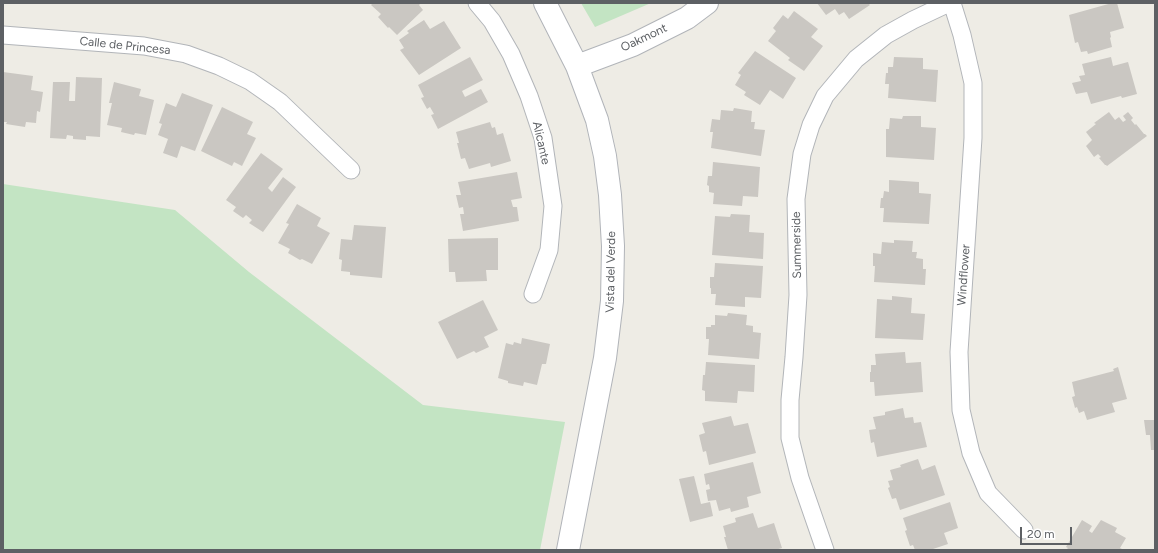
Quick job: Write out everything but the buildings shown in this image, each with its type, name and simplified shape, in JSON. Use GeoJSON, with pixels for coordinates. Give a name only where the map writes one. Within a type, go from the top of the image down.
{"type":"FeatureCollection","features":[{"type":"Feature","properties":{"kind":"street","name":"Alicante"},"geometry":{"type":"LineString","coordinates":[[477,3],[492,21],[511,54],[529,96],[543,138],[553,206],[549,250],[533,294]]}},
{"type":"Feature","properties":{"kind":"street","name":"Vista del Verde"},"geometry":{"type":"LineString","coordinates":[[545,3],[577,66],[597,120],[605,156],[610,195],[613,246],[612,301],[605,358],[568,550]]}},
{"type":"Feature","properties":{"kind":"street","name":"Oakmont"},"geometry":{"type":"LineString","coordinates":[[577,66],[633,44],[687,18],[708,3]]}},
{"type":"Feature","properties":{"kind":"street","name":"Summerside"},"geometry":{"type":"LineString","coordinates":[[825,550],[800,478],[790,438],[790,400],[798,295],[796,199],[802,154],[811,125],[825,96],[856,59],[886,35],[949,3]]}},
{"type":"Feature","properties":{"kind":"street","name":"Windflower"},"geometry":{"type":"LineString","coordinates":[[952,3],[962,35],[973,83],[973,138],[960,352],[961,410],[971,453],[988,493],[1024,530]]}},
{"type":"Feature","properties":{"kind":"street","name":"Calle de Princesa"},"geometry":{"type":"LineString","coordinates":[[3,35],[144,46],[186,54],[219,66],[250,81],[280,102],[351,170]]}},
{"type":"Feature","properties":{"kind":"green space"},"geometry":{"type":"Polygon","coordinates":[[[581,3],[651,3],[595,27],[581,3]]]}},
{"type":"Feature","properties":{"kind":"green space"},"geometry":{"type":"Polygon","coordinates":[[[3,184],[175,210],[249,272],[423,405],[565,422],[540,550],[3,550],[3,184]]]}}]}
